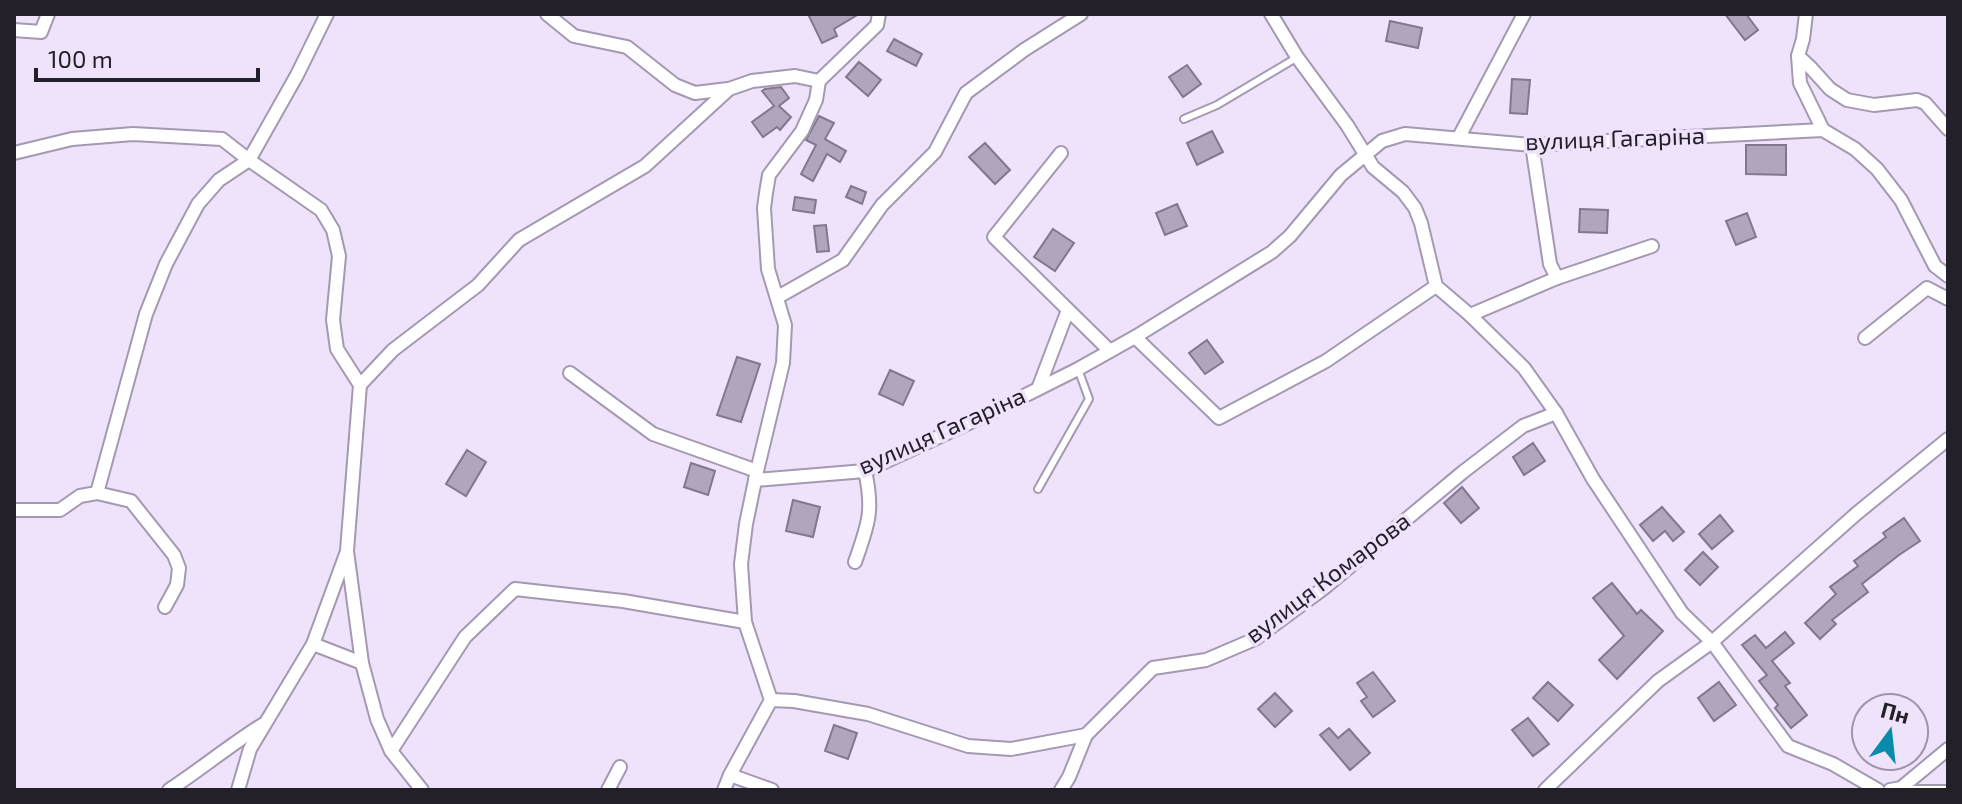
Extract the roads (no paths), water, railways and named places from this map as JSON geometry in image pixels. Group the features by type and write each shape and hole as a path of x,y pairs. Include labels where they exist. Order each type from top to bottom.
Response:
{"street":[{"path":"14,30 41,32 48,14"},
{"path":"97,493 146,314 166,264 198,204 219,180 249,160 327,14"},
{"path":"547,14 574,36 627,47 675,85 695,93 795,76 819,81"},
{"path":"724,790 771,700 745,622 741,564 756,476 783,363 785,325 768,269 764,208 769,175 802,131 816,100 819,81 877,25 879,14"},
{"path":"778,297 843,260 882,205 935,152 966,93 1024,50 1081,14"},
{"path":"1271,14 1373,167 1403,192 1415,208 1436,286 1524,368 1556,413 1593,479 1682,613 1712,642 1788,746 1833,764 1878,790"},
{"path":"1459,137 1524,14"},
{"path":"1806,14 1798,56 1800,83 1823,130 1855,149 1877,169 1901,200 1935,266 1947,275 1865,338"},
{"path":"1798,56 1830,89 1847,100 1874,105 1917,100 1925,103 1948,129"},
{"path":"360,385 393,350 478,285 519,240 645,166 729,89"},
{"name":"вулиця Гагаріна","path":"756,476 865,471 1078,369 1272,252 1290,236 1341,175 1382,141 1405,134 1532,145 1823,130"},
{"path":"14,153 72,139 133,134 222,139 321,210 333,230 339,256 333,320 337,349 360,385 347,551 362,663 377,719 391,751 422,790"},
{"path":"1532,145 1550,264 1557,278"},
{"path":"1061,153 994,237 1110,351"},
{"path":"1470,315 1557,278 1652,246"},
{"path":"1135,337 1219,418 1326,361 1436,286"},
{"path":"1927,288 1948,299"},
{"path":"1038,389 1068,310"},
{"path":"570,373 653,434 756,476"},
{"name":"вулиця Комарова","path":"1086,735 1153,668 1206,660 1255,639 1324,588 1523,426 1556,413"},
{"path":"1545,790 1658,681 1712,642 1856,514 1948,439"},
{"path":"855,562 870,513 865,471"},
{"path":"14,510 60,510 80,496 97,493 131,501 174,555 179,568 177,585 165,607"},
{"path":"238,790 250,749 313,644 347,551"},
{"path":"391,751 465,637 515,589 623,601 745,622"},
{"path":"313,644 362,663"},
{"path":"771,700 868,714 968,746 1011,749 1086,735"},
{"path":"169,790 265,723"},
{"path":"1061,790 1086,735"},
{"path":"1895,789 1948,749"},
{"path":"608,790 620,767"},
{"path":"730,775 772,790"}],"lane":[{"path":"1184,119 1217,105 1297,57"},
{"path":"1038,489 1089,399 1078,369"},
{"path":"1895,789 1948,789"}]}
